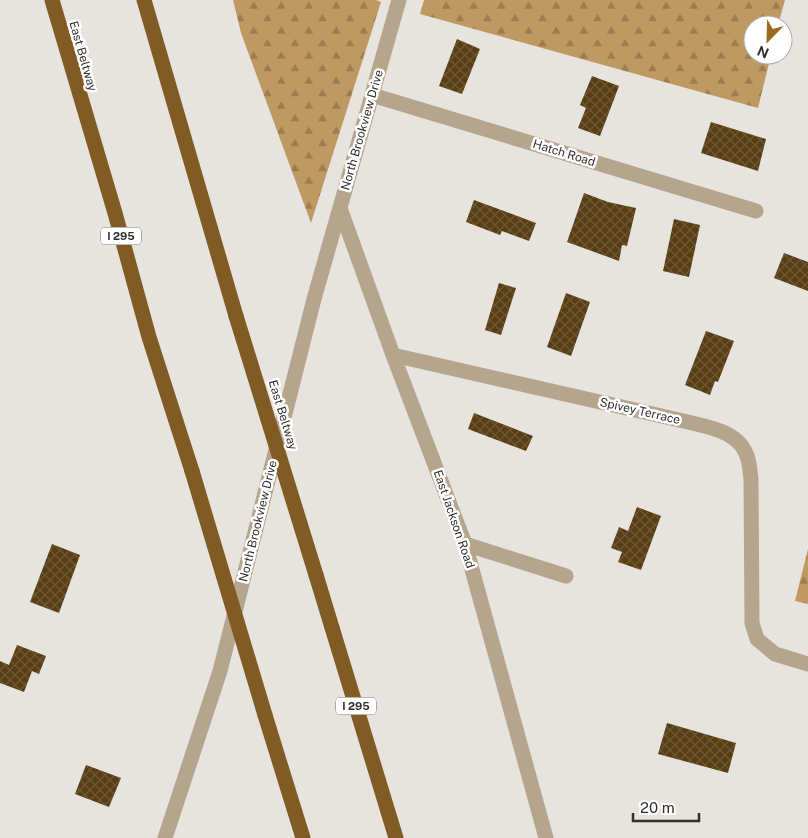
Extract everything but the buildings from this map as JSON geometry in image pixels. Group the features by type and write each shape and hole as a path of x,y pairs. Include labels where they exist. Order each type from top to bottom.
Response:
{"highway":[{"name":"East Beltway","path":"52,0 149,338 192,471 303,838"},
{"name":"East Beltway","path":"144,0 236,316 396,838"}],"street":[{"name":"North Brookview Drive","path":"165,838 220,671 314,299 399,0"},
{"name":"Hatch Road","path":"372,95 756,211"},
{"name":"East Jackson Road","path":"340,208 393,355 465,544 546,838"},
{"name":"Spivey Terrace","path":"393,355 723,431 741,443 748,459 751,479 752,623 757,639 775,654 808,664"},
{"path":"465,544 566,576"}],"green space":[{"path":"233,0 376,0 381,2 311,223 241,33"},
{"path":"424,0 785,0 781,15 743,15 743,65 769,65 758,108 420,14"},
{"path":"808,549 808,604 795,601"}]}
